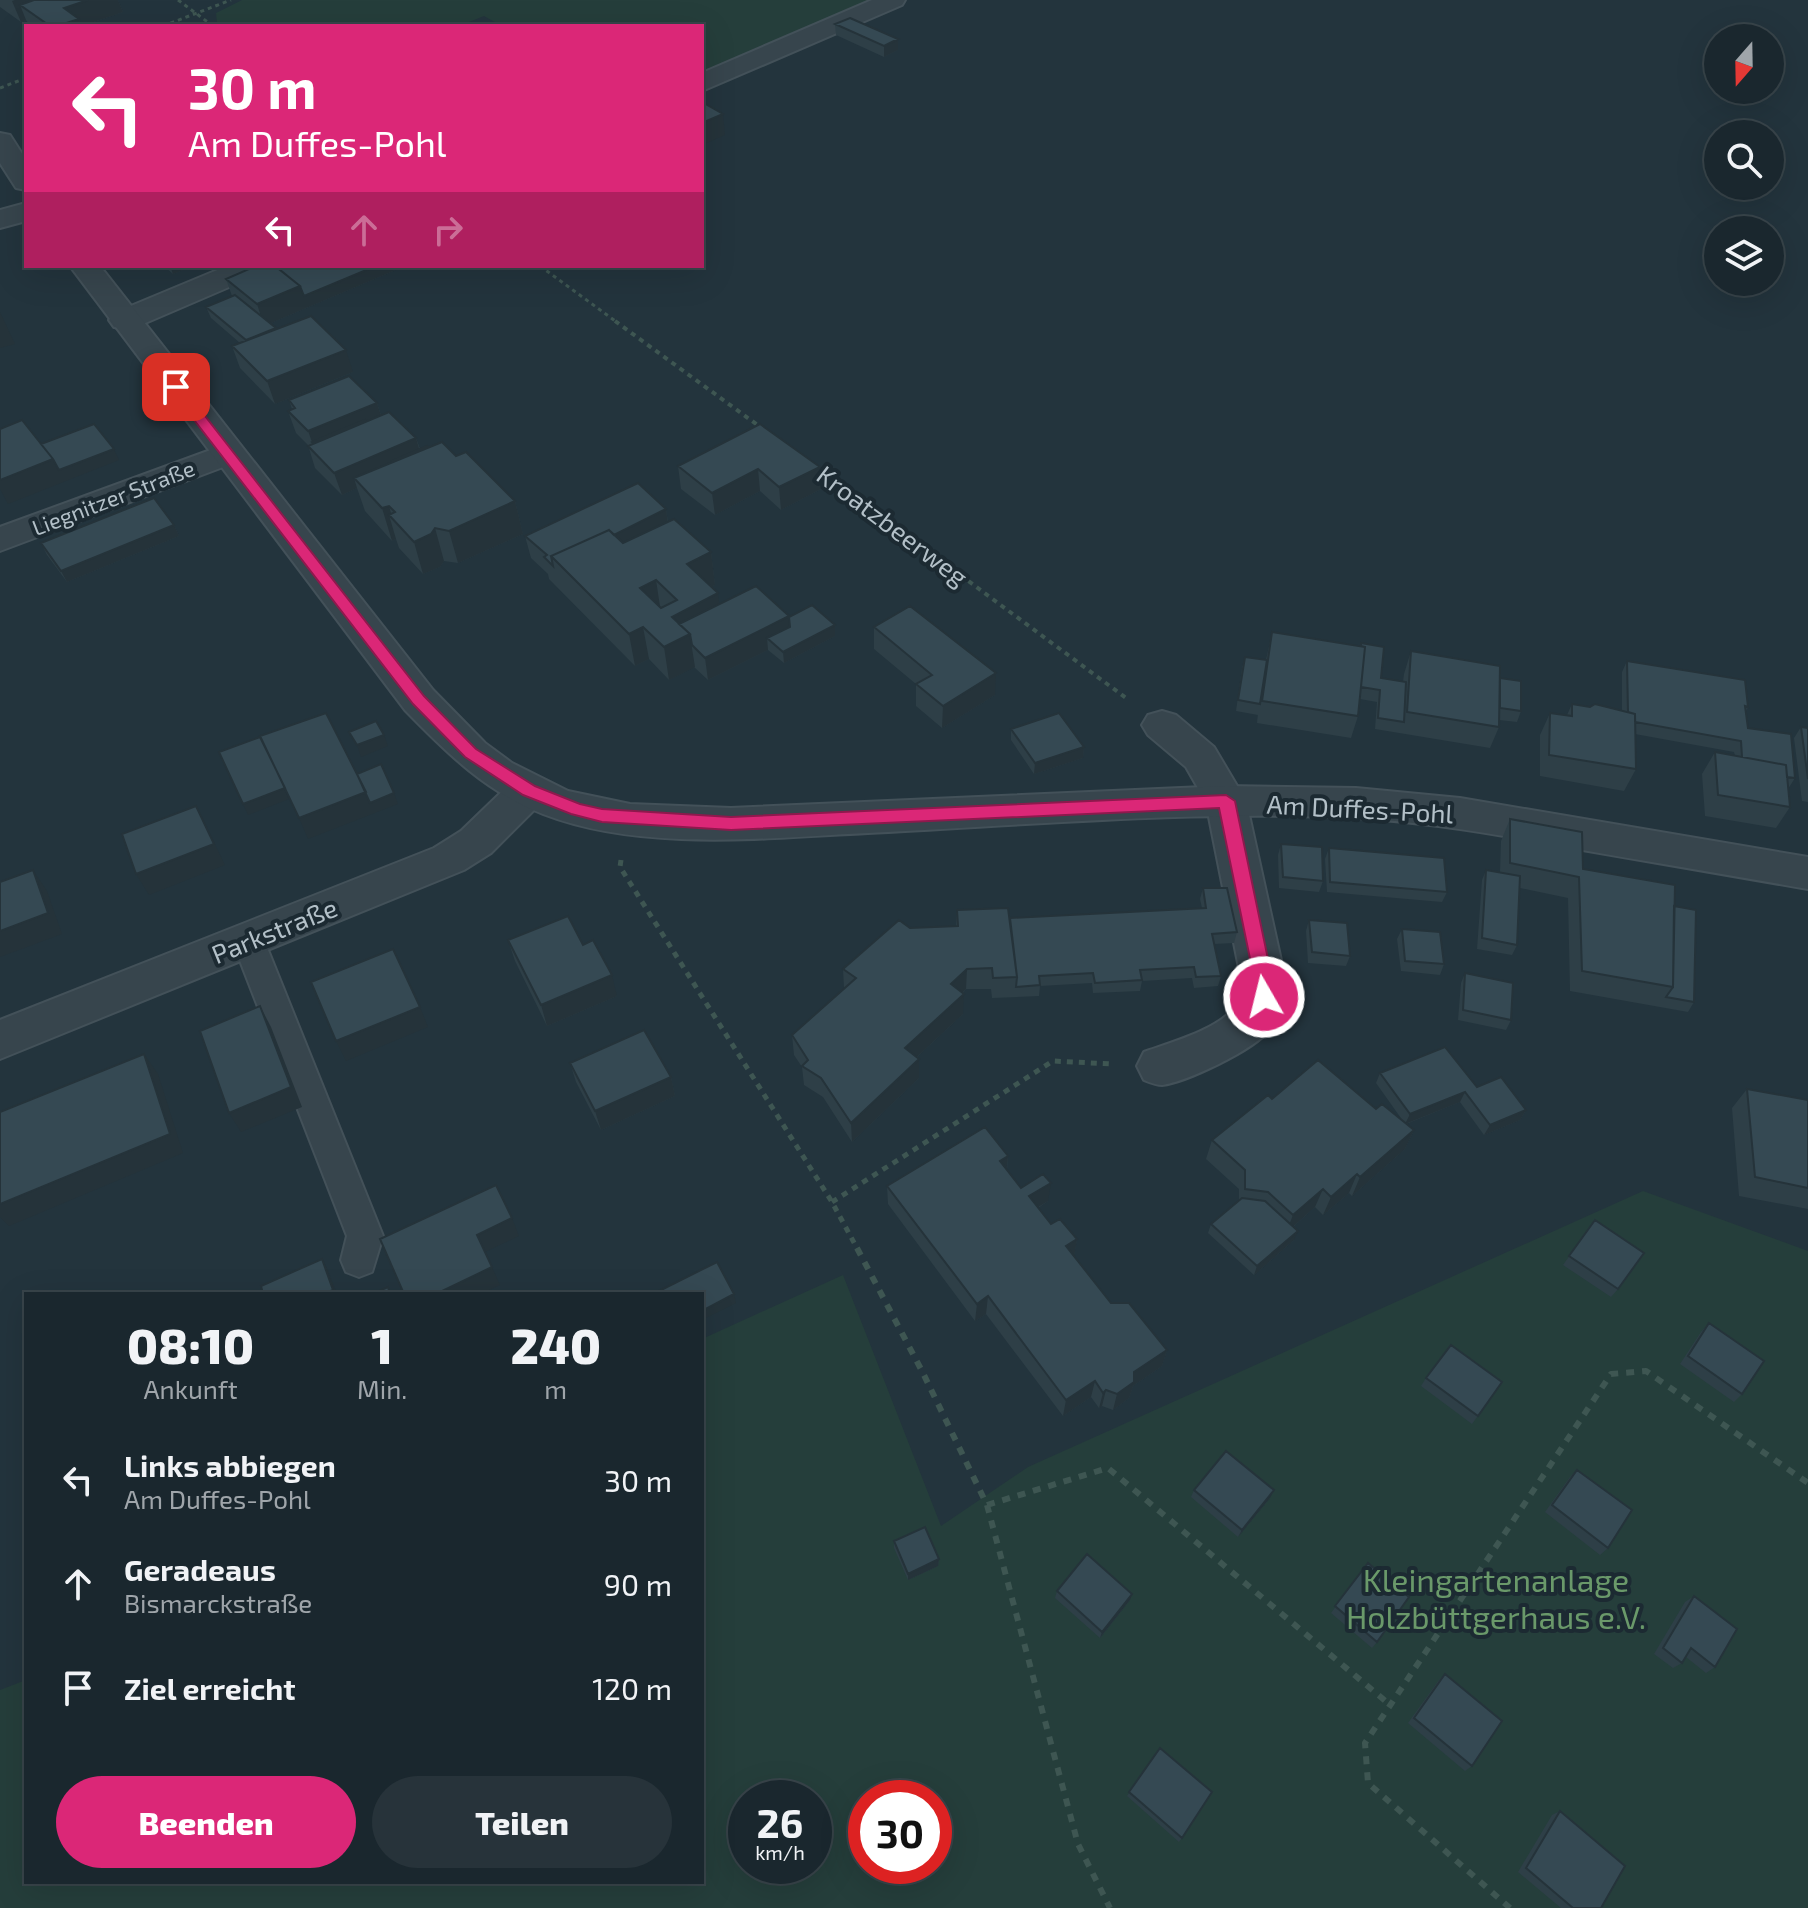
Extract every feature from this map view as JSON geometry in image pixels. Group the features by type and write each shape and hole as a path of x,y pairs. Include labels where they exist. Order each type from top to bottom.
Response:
{"street":[{"path":"704,82 893,0"},
{"path":"0,141 24,179"},
{"path":"0,219 24,213"},
{"name":"Am Duffes-Pohl","path":"86,268 227,454 442,727 471,753 529,790 577,810 630,819 755,823 1226,801 1356,803 1421,808 1808,873"},
{"path":"125,320 248,268"},
{"name":"Liegnitzer Straße","path":"0,540 227,454"},
{"path":"1160,1066 1240,1033 1258,1011 1264,997 1264,983 1226,801 1200,757 1162,725"},
{"name":"Parkstraße","path":"0,1040 449,859 476,842 529,790"}],"lane":[{"path":"248,940 365,1236 359,1260"}],"path":[{"path":"178,0 210,24"},
{"path":"168,24 231,0"},
{"path":"0,88 24,79"},
{"path":"543,268 775,437"},
{"name":"Kroatzbeerweg","path":"812,465 1162,725"},
{"path":"630,819 620,867 832,1202 923,1373 987,1505 1078,1844 1110,1908"},
{"path":"832,1202 1053,1061 1160,1066"},
{"path":"1510,1908 1368,1783 1365,1743 1611,1374 1646,1371 1808,1483"},
{"path":"987,1505 1108,1468 1389,1704"}],"green space":[{"path":"242,0 893,0 704,79 704,24 498,24 484,16 464,24 218,24 216,13"},
{"name":"Kleingartenanlage Holzbüttgerhaus e.V.","path":"1643,1191 1808,1251 1808,1908 0,1908 0,1690 24,1681 24,1884 704,1884 704,1338 843,1275 941,1526 1028,1467"}],"building":[{"path":"34,0 88,0 64,8 79,19 63,24 47,24 20,5"},
{"path":"850,18 898,39 884,46 835,24"},
{"path":"704,103 723,114 704,122"},
{"path":"251,268 278,268 300,286 257,304 226,279"},
{"path":"371,268 304,296 300,286 279,269"},
{"path":"235,295 276,328 246,340 206,307"},
{"path":"311,316 346,350 267,381 232,346"},
{"path":"349,376 377,403 308,431 288,411 295,408 289,400"},
{"path":"389,412 416,438 334,473 308,446"},
{"path":"22,420 53,459 0,480 0,429"},
{"path":"365,420 366,421 312,442"},
{"path":"94,424 114,449 59,470 41,444"},
{"path":"760,424 820,467 779,487 758,469 712,493 678,466"},
{"path":"442,442 456,456 466,452 515,501 449,531 435,528 431,534 414,542 389,515 395,512 389,506 382,508 354,478"},
{"path":"427,446 428,447 392,461"},
{"path":"638,483 666,509 614,535 609,530 551,556 553,566 544,557 547,555 525,536"},
{"path":"154,498 174,525 61,571 41,543"},
{"path":"674,519 711,552 687,564 718,593 672,617 690,634 664,647 643,627 629,634 551,556 609,530 623,543","holes":["656,580 677,600 661,608 640,588"]},
{"path":"756,586 789,616 705,658 692,645 690,634 679,624"},
{"path":"812,605 835,625 783,652 767,638 790,627 789,617"},
{"path":"910,606 996,673 943,706 916,684 932,675 874,627"},
{"path":"1272,632 1365,647 1358,716 1262,701"},
{"path":"1361,643 1384,647 1381,678 1406,682 1404,722 1378,718 1380,690 1361,687 1365,647"},
{"path":"1411,651 1500,666 1499,727 1407,712"},
{"path":"1245,657 1267,660 1260,704 1238,700"},
{"path":"1627,661 1745,680 1748,728 1791,734 1795,778 1787,777 1786,765 1742,757 1741,741 1635,722 1635,714 1628,712"},
{"path":"1500,678 1521,681 1521,711 1500,708"},
{"path":"1572,704 1590,707 1595,704 1635,714 1636,769 1549,755 1550,713 1572,716"},
{"path":"326,713 366,792 299,818 260,736"},
{"path":"1059,713 1084,747 1035,763 1011,729"},
{"path":"376,721 384,735 357,745 349,732"},
{"path":"1801,727 1808,728 1808,779"},
{"path":"260,737 285,788 243,804 219,752"},
{"path":"1715,752 1786,765 1790,807 1718,795"},
{"path":"381,764 394,793 370,803 357,774"},
{"path":"196,806 214,844 136,874 122,834"},
{"path":"1510,819 1582,832 1583,869 1675,885 1673,987 1582,971 1579,877 1510,863"},
{"path":"1281,844 1322,847 1323,881 1283,877"},
{"path":"1329,848 1444,858 1447,892 1330,882"},
{"path":"33,870 48,913 0,931 0,882"},
{"path":"1486,870 1520,876 1517,945 1482,938"},
{"path":"1203,888 1227,888 1237,932 1212,934 1221,976 1196,977 1194,967 1140,970 1142,980 1095,983 1093,973 1039,976 1040,985 1016,987 1010,918 1206,908"},
{"path":"1674,906 1696,910 1694,1002 1666,997 1673,987"},
{"path":"1008,908 1017,977 993,978 992,968 967,969 951,984 964,994 905,1048 919,1059 851,1123 821,1078 802,1066 808,1060 792,1035 856,978 843,969 899,920 910,928 958,926 957,910"},
{"path":"568,916 583,945 593,940 612,975 541,1005 508,940"},
{"path":"1309,920 1347,923 1350,956 1312,952"},
{"path":"1402,929 1440,932 1444,964 1405,961"},
{"path":"393,949 420,1007 336,1041 311,982"},
{"path":"1465,973 1513,983 1511,1020 1463,1010"},
{"path":"260,1006 291,1087 229,1113 200,1031"},
{"path":"644,1030 671,1077 595,1111 570,1063"},
{"path":"1445,1047 1477,1087 1501,1077 1526,1110 1490,1125 1465,1092 1410,1114 1380,1073"},
{"path":"144,1054 170,1134 0,1204 0,1112"},
{"path":"1318,1060 1376,1109 1382,1104 1414,1130 1360,1177 1357,1174 1331,1197 1323,1189 1293,1215 1268,1192 1245,1189 1245,1170 1212,1140 1268,1095 1272,1099"},
{"path":"1747,1089 1808,1100 1808,1188 1755,1177"},
{"path":"985,1127 1008,1156 1000,1161 1021,1188 1043,1174 1051,1183 1029,1196 1051,1224 1060,1219 1077,1239 1066,1246 1111,1303 1129,1303 1167,1350 1134,1372 1134,1382 1117,1394 1106,1390 1103,1393 1095,1381 1066,1400 988,1296 977,1304 887,1186"},
{"path":"496,1185 512,1218 477,1235 492,1267 440,1292 403,1292 380,1239"},
{"path":"1242,1198 1265,1201 1298,1231 1257,1266 1211,1224"},
{"path":"1595,1220 1644,1253 1618,1289 1569,1256"},
{"path":"322,1259 333,1290 262,1292 261,1286"},
{"path":"717,1262 734,1294 704,1310 704,1292 657,1292"},
{"path":"1709,1323 1764,1361 1742,1394 1688,1356"},
{"path":"1451,1345 1502,1382 1478,1416 1426,1378"},
{"path":"1226,1451 1274,1490 1242,1530 1194,1490"},
{"path":"1577,1470 1632,1510 1608,1548 1552,1505"},
{"path":"925,1527 939,1559 908,1574 894,1541"},
{"path":"1087,1554 1132,1594 1102,1632 1057,1591"},
{"path":"1368,1563 1409,1597 1377,1642 1335,1606"},
{"path":"1694,1596 1737,1629 1715,1667 1691,1648 1682,1663 1663,1648"},
{"path":"1445,1674 1502,1721 1472,1766 1414,1718"},
{"path":"1160,1748 1212,1792 1182,1838 1129,1792"},
{"path":"1560,1811 1625,1866 1601,1908 1573,1908 1526,1868"}],"route":[{"path":"176,387 419,700 442,727 498,773 554,802 577,810 630,819 691,823 767,823 1226,801 1264,983 1264,997"}]}
